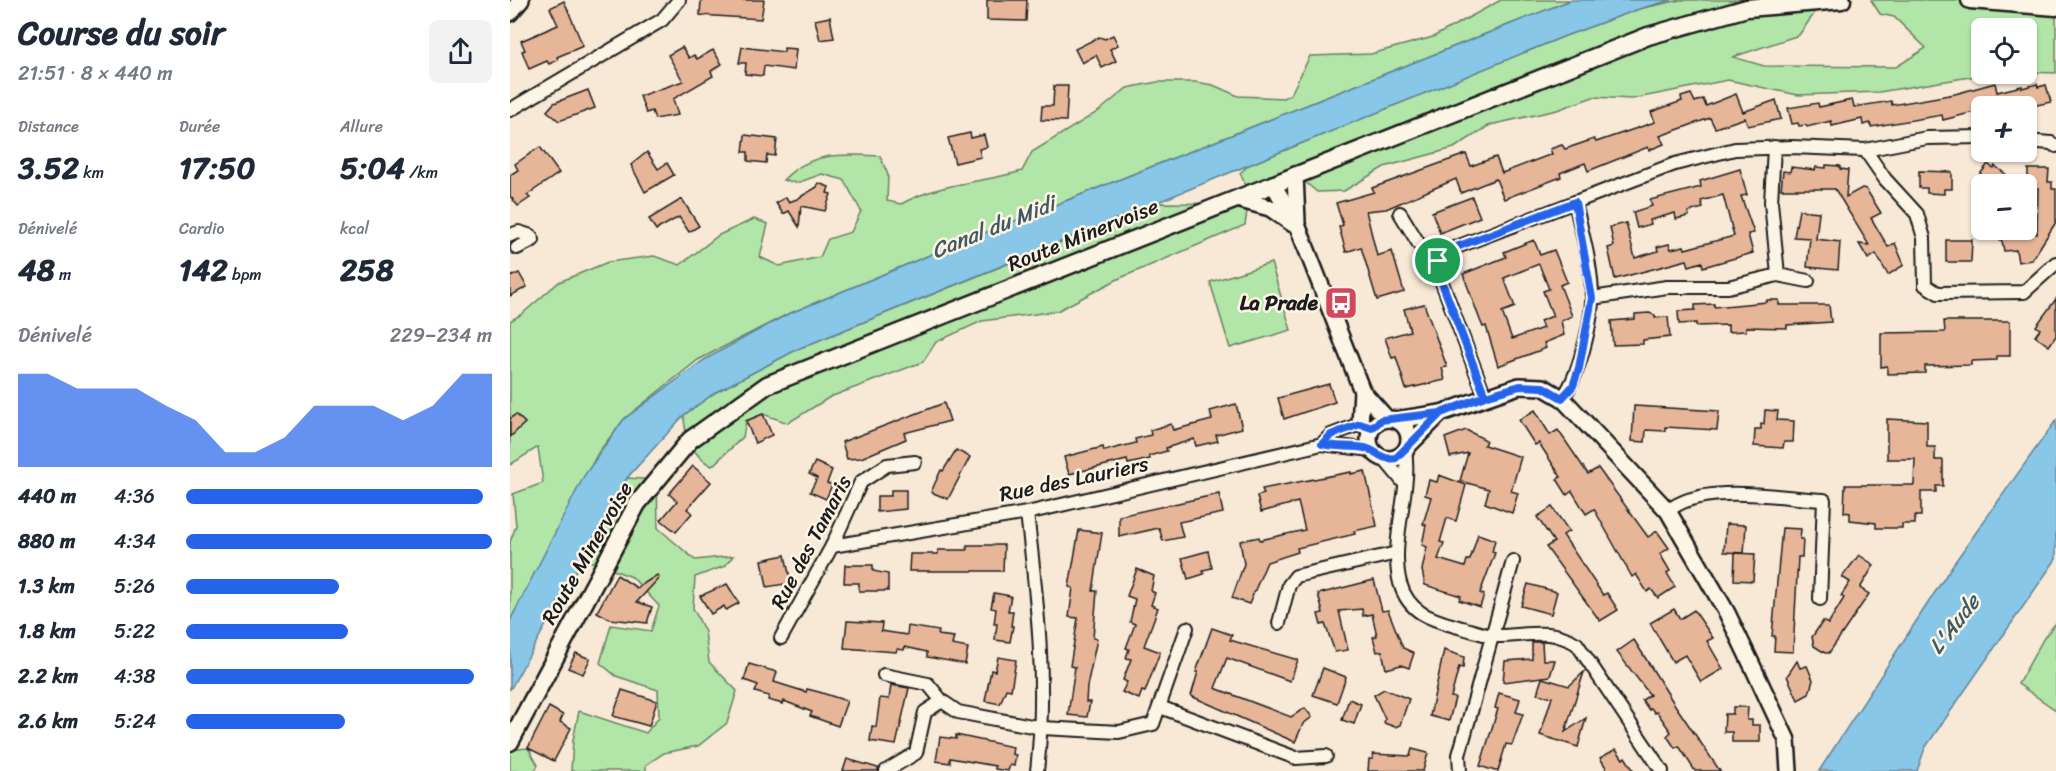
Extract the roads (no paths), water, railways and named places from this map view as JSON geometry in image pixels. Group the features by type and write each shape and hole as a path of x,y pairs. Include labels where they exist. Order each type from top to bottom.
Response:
{"main road":[{"name":"Route Minervoise","path":"510,742 637,504 690,440 767,386 1648,36 1747,8 1842,0"},
{"path":"1970,0 2056,6"}],"street":[{"path":"510,13 521,0"},
{"path":"510,110 662,20 679,0"},
{"path":"1485,396 1438,272 1438,261 1446,251 1675,164 1735,149 1774,147 1865,150 1927,138 1971,137"},
{"path":"2037,142 2051,143 2056,146"},
{"path":"1774,147 1771,202 1778,275"},
{"path":"1865,150 1885,179 1917,214 1924,238 1925,285 1938,293 2024,292 2056,263"},
{"path":"1295,175 1298,227"},
{"path":"1273,184 1298,227 1362,391 1369,439 1378,454 1404,483"},
{"path":"1237,199 1270,208 1298,227"},
{"path":"1562,398 1573,386 1579,368 1592,298 1575,202"},
{"path":"1401,213 1422,249 1438,261"},
{"path":"510,235 519,232 531,236 532,240 517,248"},
{"path":"1592,298 1667,287 1728,287 1778,275 1808,281"},
{"path":"1366,426 1441,413 1485,396 1520,386 1543,387 1562,398 1668,511 1727,613 1750,661 1787,741 1789,770"},
{"path":"1362,391 1392,420 1406,428 1408,466 1404,483 1397,553 1400,582 1408,603 1424,617 1491,636 1562,635 1577,644 1662,771"},
{"path":"1378,454 1396,458 1441,413"},
{"name":"Rue des Lauriers","path":"1322,444 1331,435 1366,426"},
{"name":"Rue des Lauriers","path":"832,546 1027,513 1322,444 1378,454"},
{"name":"Rue des Tamaris","path":"780,638 832,546 861,482 887,465 915,462"},
{"path":"1668,511 1679,502 1707,493 1824,500 1820,598"},
{"path":"1027,513 1041,629 1042,728 1037,771"},
{"path":"1279,623 1289,585 1296,576 1397,553"},
{"path":"1460,771 1459,755 1513,561"},
{"path":"884,675 928,684 942,701 958,712 1042,728 1119,732 1153,724 1187,627"},
{"path":"886,770 916,753 925,712 942,701"},
{"path":"1160,707 1296,758 1326,756"}],"water":[{"path":"1571,0 1672,0 1639,9 1565,36 800,348 716,392 684,415 627,478 510,690 510,621 584,476 624,419 704,360 786,315 932,254"},
{"name":"L'Aude","path":"2056,420 2056,559 1925,748 1917,771 1819,771 1952,566"}],"place":[{"name":"La Prade","path":"1341,303"}],"water label":[{"name":"Canal du Midi","path":"993,227"}]}
